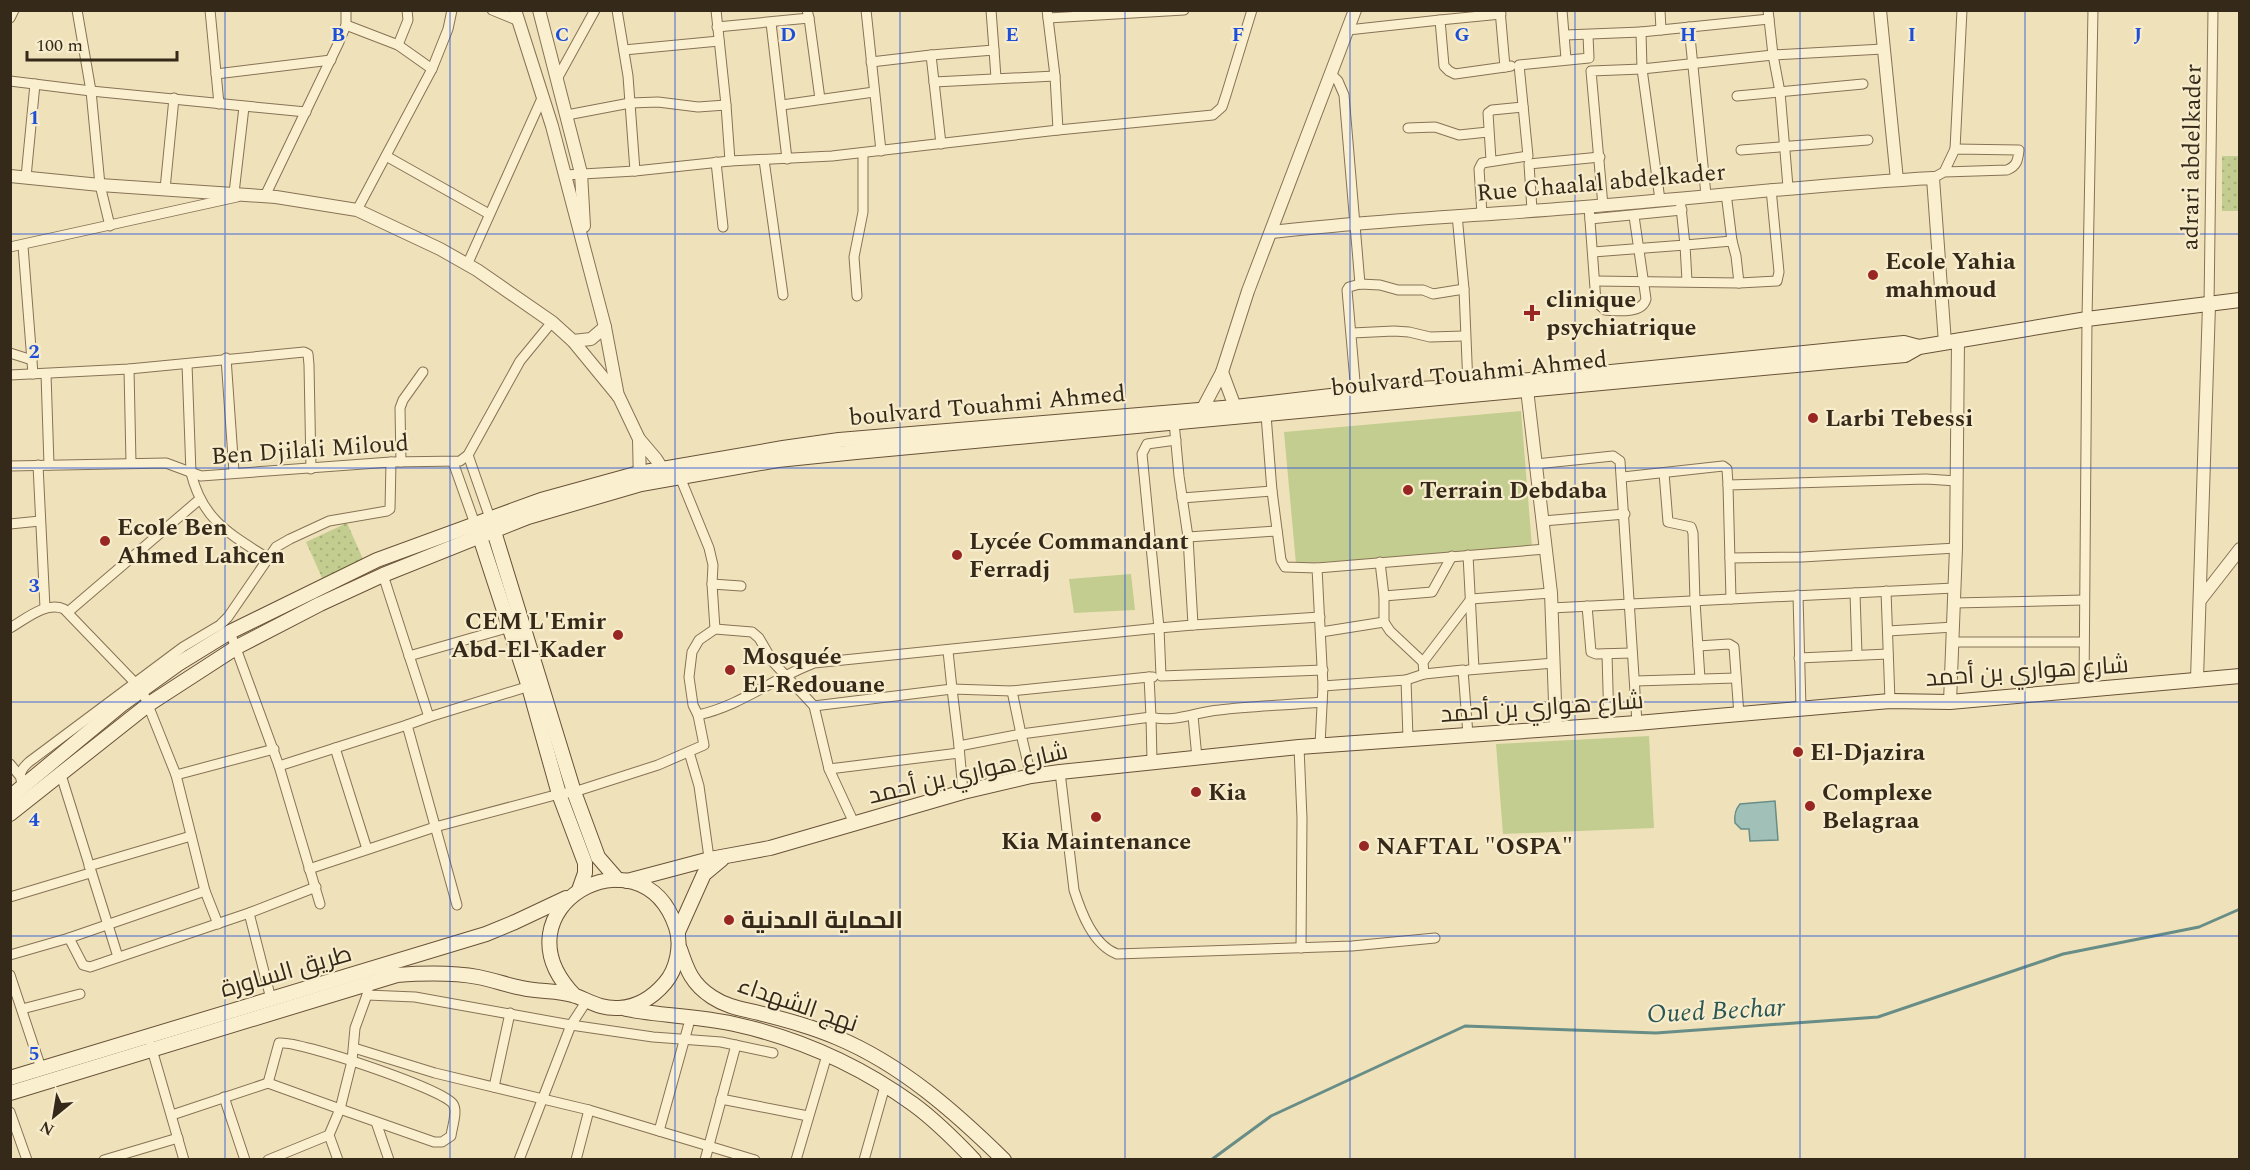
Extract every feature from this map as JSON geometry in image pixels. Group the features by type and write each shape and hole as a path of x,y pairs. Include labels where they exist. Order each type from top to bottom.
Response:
{"main road":[{"name":"boulvard Touahmi Ahmed","path":"1235,412 1266,415 1527,385 1905,355 1919,347 2087,319 2240,300"},
{"name":"boulvard Touahmi Ahmed","path":"670,474 783,448 856,445 1235,412 1356,393 1527,385"},
{"name":"boulvard Touahmi Ahmed","path":"922,439 1174,422 1203,413"},
{"name":"boulvard Touahmi Ahmed","path":"10,796 21,781 138,686 230,632 377,560 475,524 492,524 528,517 640,479 778,460 856,445"},
{"path":"475,524 510,627 535,684 598,857 622,880 645,887 660,899 671,914 678,939"},
{"name":"boulvard Touahmi Ahmed","path":"10,814 149,704 237,647 383,575 480,538 492,524"},
{"path":"492,524 535,684 559,794 585,863 585,873 575,893"},
{"name":"شارع هواري بن أحمد","path":"710,864 726,856 770,848 963,792 1031,776 1060,772 1320,745 1637,723 1890,702 1950,702 2240,676"},
{"path":"710,864 699,884 678,939 675,964 667,981 654,994 639,1004 621,1008 597,1006 580,999 562,982 553,965 549,947 551,928 558,911 575,893 591,883 622,880 710,864"},
{"name":"طريق الساورة","path":"10,1093 271,999 486,934 575,893"},
{"name":"نهج الشهداء","path":"678,939 688,975 712,997 736,1008 757,1012 831,1035 871,1055 923,1088 971,1128 1004,1160"},
{"name":"طريق الساورة","path":"10,1078 41,1068 368,989 397,975 440,972 478,977 580,999"},
{"name":"نهج الشهداء","path":"621,1008 655,1015 691,1016 779,1035 827,1055 914,1104 951,1136 974,1160"}],"street":[{"path":"10,18 14,10"},
{"path":"77,10 91,92 100,185 110,226"},
{"path":"210,10 219,104"},
{"path":"265,196 331,60 346,25 346,10"},
{"path":"398,45 408,20 407,10"},
{"path":"357,210 432,69 448,29 452,10"},
{"path":"492,10 517,16 565,175 605,327 619,397 639,439 670,474 709,548 713,566 715,629"},
{"path":"539,10 580,173 586,254"},
{"path":"557,79 595,10"},
{"path":"617,10 630,103 635,171"},
{"path":"716,10 730,160"},
{"path":"866,10 881,151"},
{"path":"991,10 996,78"},
{"path":"1058,130 1047,14 1184,10"},
{"path":"565,175 635,171 730,160 788,159 863,153 1058,130 1213,115 1221,107 1226,95 1252,10"},
{"path":"1203,413 1222,372 1248,291 1355,10"},
{"path":"1562,10 1566,59"},
{"path":"1660,10 1660,30"},
{"path":"1880,10 1897,180"},
{"path":"1950,702 1957,481 1951,342 1938,175 1955,149 1962,10"},
{"path":"2084,691 2087,319 2093,10"},
{"name":"adrari abdelkader","path":"2209,305 2213,10"},
{"path":"1348,30 1501,12 1505,68"},
{"path":"717,27 771,23 808,14 820,99"},
{"path":"1564,35 1641,32 1769,15 1780,92 1788,187"},
{"path":"1440,20 1444,66 1455,74 1589,58"},
{"path":"771,23 788,159"},
{"path":"346,25 398,45 432,69"},
{"path":"1689,27 1706,195"},
{"path":"1641,32 1642,69 1660,200"},
{"path":"1588,35 1603,206"},
{"path":"624,50 719,41"},
{"path":"1591,71 1642,69 1773,55 1883,49"},
{"path":"871,62 994,50"},
{"path":"931,55 941,144"},
{"path":"216,74 331,60"},
{"path":"535,72 552,65"},
{"path":"1519,65 1532,210"},
{"path":"1331,74 1338,81 1344,95 1360,284"},
{"path":"934,82 1054,76"},
{"path":"10,81 91,92 306,112"},
{"path":"26,177 35,84"},
{"path":"1737,96 1863,84"},
{"path":"782,105 874,92"},
{"path":"467,265 543,96"},
{"path":"165,189 174,98"},
{"path":"567,115 630,103 658,102 698,107 726,105"},
{"path":"1491,160 1487,117 1492,110 1522,106"},
{"path":"234,193 244,108"},
{"path":"1408,128 1435,127 1459,135 1488,132"},
{"path":"1741,150 1868,140"},
{"path":"1938,175 2007,170 2014,166 2019,150 1955,149"},
{"path":"857,296 854,257 863,212 863,153"},
{"path":"386,156 489,214"},
{"path":"1482,214 1479,169 1482,163 1491,160 1600,157"},
{"path":"764,160 783,296"},
{"path":"716,162 723,227"},
{"name":"Rue Chaalal abdelkader","path":"1272,232 1355,222 1532,210 1589,213 1603,206 1660,200 1681,204 1706,195 1938,175"},
{"path":"10,176 100,185 249,194 357,210 440,249 506,289 552,322 573,342 619,397"},
{"path":"1595,281 1775,282 1778,279 1772,226 1771,189"},
{"path":"1726,193 1739,283"},
{"path":"10,247 23,246 249,194"},
{"path":"1634,216 1646,299 1642,307 1611,310 1598,306 1589,213 1634,216 1681,204 1687,281"},
{"path":"1457,215 1464,289 1464,336 1468,386"},
{"path":"1593,252 1732,241"},
{"path":"23,246 33,374"},
{"path":"1356,393 1347,290 1350,286 1360,284 1387,286 1398,290 1423,290 1433,294 1464,289"},
{"path":"2197,679 2209,305"},
{"path":"492,524 468,455 520,361 552,322"},
{"path":"573,342 591,339 605,327"},
{"path":"1352,333 1409,332 1430,337 1464,336"},
{"path":"10,375 129,369 294,352 308,354 311,469"},
{"path":"10,353 32,360"},
{"path":"225,358 234,472"},
{"path":"187,364 191,473 200,499 223,530 269,560"},
{"path":"129,369 131,463"},
{"path":"138,686 183,647 224,621 276,547 315,526 330,521 387,511 391,503 400,408 423,372"},
{"path":"1222,372 1235,412"},
{"path":"45,374 49,465"},
{"path":"1527,385 1551,593 1556,729"},
{"path":"1266,415 1272,491 1281,560 1285,567 1317,568 1546,549"},
{"path":"1174,422 1188,537 1193,625"},
{"path":"639,439 640,479"},
{"path":"1161,676 1159,628 1142,454 1147,444 1176,440"},
{"name":"Ben Djilali Miloud","path":"10,466 166,463 201,476 396,462 453,462 460,461 468,455"},
{"path":"1536,464 1613,456 1620,461 1623,477 1637,723"},
{"path":"453,462 475,524"},
{"path":"38,465 45,608"},
{"path":"1623,477 1723,466 1727,469 1731,599"},
{"path":"1664,473 1668,522 1688,525 1693,529 1700,679"},
{"path":"1728,485 1926,479 1957,481"},
{"path":"1182,498 1272,491"},
{"path":"68,612 200,499"},
{"path":"1543,521 1625,514"},
{"path":"10,524 40,521"},
{"path":"1188,537 1277,531"},
{"path":"1730,558 1802,557 1956,548"},
{"path":"2201,599 2240,549"},
{"path":"1468,555 1474,669"},
{"path":"1384,596 1432,592 1452,556"},
{"path":"1380,562 1384,622 1390,631 1423,662 1424,674"},
{"path":"1317,568 1323,670 1320,745"},
{"path":"383,575 429,717"},
{"path":"712,584 741,586"},
{"path":"1551,608 1954,588"},
{"path":"1886,591 1890,702"},
{"path":"1423,662 1471,599 1551,593"},
{"path":"1855,593 1857,655"},
{"path":"1798,595 1801,709"},
{"path":"1954,603 2084,600"},
{"path":"1587,606 1591,652 1596,654 1632,653"},
{"path":"10,628 45,608 59,607 68,612 138,686 149,704 176,775 206,891 218,924"},
{"path":"698,716 730,705 785,675 823,661 948,651 1159,628 1320,616"},
{"path":"1320,632 1384,622"},
{"path":"410,656 510,627"},
{"path":"1888,631 1954,627"},
{"path":"309,869 435,827 574,792 658,765 702,747 705,744 690,688 690,661 699,640 715,629 752,632 759,638 773,662 814,706 829,769 854,823"},
{"path":"230,632 274,749 320,904"},
{"path":"1953,642 2084,642"},
{"path":"1698,645 1729,644 1733,646 1739,715"},
{"path":"948,651 963,792"},
{"path":"1607,654 1609,725"},
{"path":"1799,658 1888,654"},
{"path":"1323,686 1406,680 1424,674 1554,663"},
{"path":"814,706 952,689 1012,691 1161,676 1323,670"},
{"path":"1463,670 1468,735"},
{"path":"1149,677 1152,761"},
{"path":"1635,681 1736,678"},
{"path":"1406,680 1408,738"},
{"path":"279,766 535,684"},
{"path":"1012,691 1031,776"},
{"path":"829,769 959,749 1021,734 1151,717 1161,719 1193,716 1218,710 1322,702"},
{"path":"1193,716 1197,758"},
{"path":"407,725 457,905"},
{"path":"1299,747 1302,818 1301,948"},
{"path":"335,748 367,849"},
{"path":"176,775 274,749"},
{"path":"689,752 699,786 710,864"},
{"path":"10,764 21,781"},
{"path":"1060,772 1074,890 1097,940 1108,951 1116,954 1352,946 1435,938"},
{"path":"61,775 118,957"},
{"path":"10,897 191,836"},
{"path":"69,938 82,962 90,967 218,924 316,887"},
{"path":"10,955 108,926 206,891"},
{"path":"249,913 271,999"},
{"path":"10,975 41,1068"},
{"path":"338,1160 329,1135 340,1109 352,1061 355,1028 368,989 571,1025 653,1037 685,1038 736,1045 773,1053"},
{"path":"22,1009 80,994"},
{"path":"519,1160 580,999"},
{"path":"494,1087 510,1013"},
{"path":"659,1131 691,1016"},
{"path":"151,1041 184,1160"},
{"path":"172,1115 267,1083 434,1142 442,1142 451,1136 455,1109 446,1098 352,1061 309,1047 281,1042 276,1048 267,1083"},
{"path":"705,1160 736,1045"},
{"path":"354,1048 435,1073 589,1110 755,1160"},
{"path":"796,1160 827,1055"},
{"path":"864,1160 885,1086"},
{"path":"224,1097 245,1160"},
{"path":"721,1099 808,1116"},
{"path":"576,1160 589,1110"},
{"path":"10,1112 27,1160"},
{"path":"376,1122 389,1160"},
{"path":"268,1160 329,1135"},
{"path":"104,1160 178,1138"}],"green space":[{"path":"2222,156 2239,156 2239,211 2222,211"},
{"name":"Terrain Debdaba","path":"1521,411 1532,547 1296,564 1284,432"},
{"path":"347,523 363,559 323,580 306,542"},
{"path":"1131,574 1135,610 1074,613 1069,579"},
{"path":"1649,736 1654,828 1503,834 1496,744"}],"water":[{"path":"1775,801 1778,840 1750,841 1749,829 1741,829 1735,823 1738,806"}],"waterway":[{"name":"Oued Bechar","path":"1211,1160 1271,1116 1465,1026 1656,1033 1878,1017 2063,954 2199,927 2240,909"}],"place":[{"name":"Ecole Yahia mahmoud","path":"1873,275"},
{"name":"clinique psychiatrique","path":"1532,313"},
{"name":"Larbi Tebessi","path":"1813,418"},
{"name":"Terrain Debdaba","path":"1408,490"},
{"name":"Ecole Ben Ahmed Lahcen","path":"105,541"},
{"name":"Lycée Commandant Ferradj","path":"957,555"},
{"name":"CEM L'Emir Abd-El-Kader","path":"618,635"},
{"name":"Mosquée El-Redouane","path":"730,670"},
{"name":"El-Djazira","path":"1798,752"},
{"name":"Kia","path":"1196,792"},
{"name":"Complexe Belagraa","path":"1810,806"},
{"name":"Kia Maintenance","path":"1096,817"},
{"name":"NAFTAL \"OSPA\"","path":"1364,846"},
{"name":"الحماية المدنية","path":"729,920"}]}
